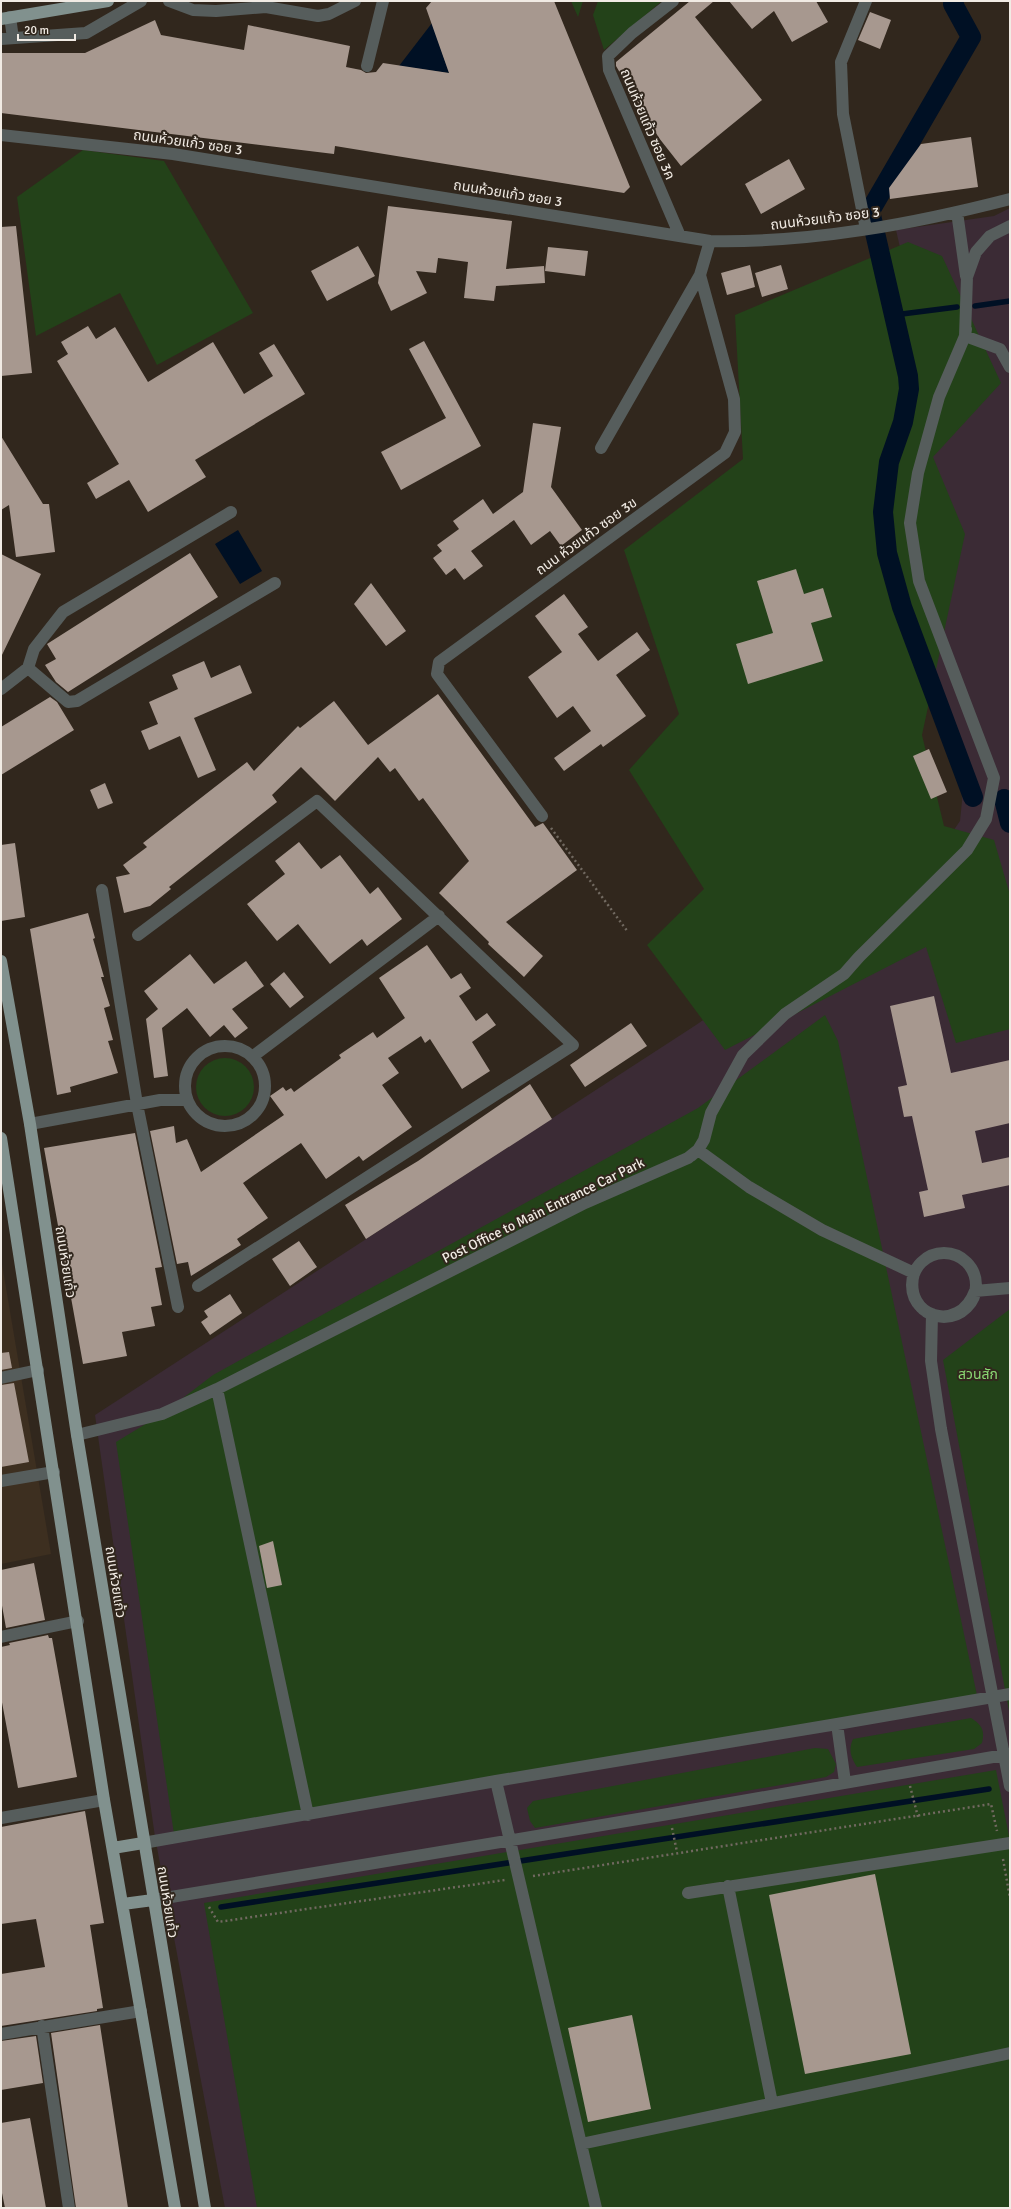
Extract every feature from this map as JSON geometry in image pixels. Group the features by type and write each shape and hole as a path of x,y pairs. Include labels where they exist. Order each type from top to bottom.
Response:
{"main road":[{"path":"6,18 108,1"},
{"name":"ถนนห้วยแก้ว","path":"1,961 4,999 30,1124 77,1435 143,1843 205,2208"},
{"path":"1,1138 6,1194 38,1370 78,1621 104,1800 176,2208"},
{"path":"113,1848 143,1843"},
{"path":"123,1904 153,1900"}],"street":[{"path":"6,18 7,38 86,33 141,1"},
{"path":"169,1 192,10 216,11 266,7 318,16 329,14 355,1"},
{"path":"367,66 383,1"},
{"name":"ถนนห้วยแก้ว ซอย 3ค","path":"674,1 632,33 608,56 609,70 680,236"},
{"path":"866,1 841,62 843,114 866,229"},
{"name":"ถนนห้วยแก้ว ซอย 3","path":"1,135 173,154 710,240 754,242 866,229 958,212 1010,199"},
{"path":"77,1435 162,1414 217,1390 586,1203 688,1158 698,1150 704,1140 711,1113 743,1055 785,1014 844,974 859,957 967,850 986,819 994,778 918,581 910,524 918,473 937,404 965,336 966,277 958,212"},
{"path":"966,277 976,252 990,236 1010,226"},
{"path":"601,448 700,275 710,240"},
{"name":"ถนน ห้วยแก้ว ซอย 3ข","path":"542,816 437,674 439,662 726,453 735,432 734,399 700,275"},
{"path":"965,336 1000,349 1010,367"},
{"path":"1,689 28,668 34,649 63,612 231,512"},
{"path":"28,668 68,702 77,701 275,583"},
{"path":"138,936 317,801 573,1045 198,1286"},
{"path":"102,890 137,1104 178,1307"},
{"path":"252,1057 439,916"},
{"path":"232,1046 252,1057 260,1067 265,1080 262,1099 252,1116 235,1125 215,1125 203,1120 193,1111 187,1100 184,1086 186,1075 191,1064 199,1055 214,1048 232,1046"},
{"path":"30,1124 160,1100 187,1100"},
{"path":"698,1150 749,1187 822,1230 916,1269 912,1281 912,1291 916,1301 922,1308 932,1314 943,1317 954,1316 968,1306 976,1287 1010,1288"},
{"path":"932,1314 931,1361 940,1429 993,1698 1007,1755 1010,1786"},
{"path":"1,1378 38,1370"},
{"path":"217,1390 263,1569"},
{"path":"217,1390 308,1815"},
{"path":"1,1482 54,1472"},
{"path":"1,1637 78,1621"},
{"path":"143,1843 308,1815 496,1780 838,1724 1010,1694"},
{"path":"838,1724 845,1782"},
{"path":"153,1900 199,1891 676,1813 845,1782 1007,1755"},
{"path":"496,1780 508,1840 596,2208"},
{"path":"1,1818 104,1800"},
{"path":"688,1892 1005,1844"},
{"path":"728,1886 772,2103"},
{"path":"1,2034 42,2026 141,2011"},
{"path":"42,2026 69,2208"},
{"path":"581,2144 1010,2052"}],"path":[{"path":"542,816 628,932"},
{"path":"916,1269 929,1257 940,1253 952,1254 963,1260 971,1268 976,1287"},
{"path":"912,1791 918,1817"},
{"path":"199,1891 218,1922 516,1874 918,1817 991,1804 1005,1844 1010,1898"},
{"path":"672,1830 678,1852"}],"shaded area":[{"path":"1010,208 1010,2208 225,2208 155,1837 95,1415 696,1025 932,862 960,821 965,771 915,658 932,387 896,230 994,216"},
{"path":"1,1258 51,1554 1,1564"}],"green space":[{"path":"571,1 583,1 578,17"},
{"path":"598,1 662,1 604,50 593,15"},
{"path":"83,150 164,161 253,313 157,365 120,293 36,336 17,197"},
{"path":"908,242 942,256 1001,383 933,457 965,534 922,735 944,826 994,840 1010,895 1010,1029 956,1043 926,947 725,1050 647,945 704,889 629,770 679,714 624,550 743,459 735,315"},
{"path":"825,1015 838,1041 978,1700 174,1834 116,1442 162,1414 213,1375 698,1108"},
{"path":"219,1058 231,1058 246,1066 254,1081 254,1093 246,1108 231,1116 219,1116 204,1108 196,1093 196,1081 204,1066"},
{"name":"สวนสัก","path":"1010,1309 1010,1716 943,1360"},
{"path":"971,1718 978,1723 983,1731 982,1743 974,1749 857,1767 852,1757 850,1750 853,1739"},
{"path":"815,1748 828,1749 836,1764 834,1772 826,1777 535,1828 530,1821 527,1808 533,1801"},
{"path":"996,1770 1010,1841 1010,2208 257,2208 204,1903"}],"water":[{"path":"432,23 449,73 399,66"},
{"path":"238,530 262,571 240,584 215,544"}],"building":[{"path":"432,1 554,1 630,187 624,193 335,146 334,154 1,113 1,53 85,53 155,20 161,35 244,50 248,25 350,46 346,67 361,70 366,73 376,72 383,63 449,73 426,8"},
{"path":"690,1 714,1 695,17 762,100 681,166 659,138 616,66 616,62"},
{"path":"729,1 816,1 828,22 792,42 774,11 752,29"},
{"path":"870,12 891,20 880,49 858,40"},
{"path":"971,137 978,187 890,199 889,188 921,144"},
{"path":"789,159 805,189 761,214 745,184"},
{"path":"388,206 512,221 506,269 544,266 545,283 496,286 494,301 464,298 468,262 438,258 436,273 416,271 427,293 391,311 378,283"},
{"path":"16,226 32,373 1,376 1,227"},
{"path":"358,246 375,276 327,301 311,271"},
{"path":"548,247 588,251 585,276 545,271"},
{"path":"750,265 755,287 727,295 721,273"},
{"path":"781,265 788,289 762,297 755,273"},
{"path":"88,326 96,339 115,327 148,382 213,342 244,394 273,376 259,353 274,344 305,394 195,460 206,477 148,512 129,480 96,499 87,483 119,464 57,361 68,354 61,342"},
{"path":"424,341 481,446 401,490 381,452 446,418 409,349"},
{"path":"533,423 561,427 551,487 582,530 561,546 550,531 531,545 514,520 471,551 483,566 464,580 455,568 446,575 433,558 442,551 437,545 459,529 453,521 483,499 493,514 523,492"},
{"path":"1,436 43,504 49,504 55,552 16,557 9,505 1,510"},
{"path":"190,553 218,597 68,692 56,682 45,665 56,659 47,644"},
{"path":"1,554 41,574 1,657"},
{"path":"796,569 804,594 823,588 832,617 811,623 823,661 748,684 736,644 773,633 757,581"},
{"path":"371,583 406,631 386,646 354,604"},
{"path":"564,594 588,627 578,634 598,661 637,632 650,650 616,675 646,716 603,747 601,744 564,771 554,758 591,731 573,706 557,718 528,677 562,652 535,616"},
{"path":"204,661 211,678 240,665 252,693 194,718 216,770 198,778 180,736 149,750 141,731 158,724 149,702 178,689 172,675"},
{"path":"438,694 535,827 543,823 577,870 506,922 543,956 524,977 488,944 489,942 439,893 469,861 423,798 419,801 395,768 390,772 378,757 335,801 301,767 272,795 277,802 169,887 171,889 150,906 124,913 116,877 130,874 123,865 147,847 143,843 247,762 254,771 298,726 300,728 334,701 368,745"},
{"path":"50,697 57,702 74,730 1,775 1,727"},
{"path":"929,749 947,792 931,799 913,756"},
{"path":"105,783 113,803 98,809 90,790"},
{"path":"299,842 321,869 340,855 370,894 378,887 402,919 367,946 362,939 330,964 298,924 277,941 247,904 285,874 275,861"},
{"path":"15,843 25,917 1,921 1,845"},
{"path":"88,913 95,938 93,939 104,977 101,977 110,1006 104,1008 113,1040 108,1041 118,1073 70,1087 71,1092 57,1095 30,929"},
{"path":"427,945 451,979 461,973 471,988 459,996 476,1021 487,1013 496,1025 472,1042 490,1071 462,1089 430,1039 425,1043 421,1036 388,1058 399,1073 382,1085 412,1127 363,1161 359,1156 326,1179 301,1143 243,1183 268,1218 237,1239 241,1245 191,1276 188,1262 177,1264 150,1131 174,1126 176,1143 187,1139 201,1172 284,1115 270,1096 283,1087 286,1091 291,1088 294,1092 341,1058 339,1055 373,1032 377,1038 405,1018 379,978"},
{"path":"190,954 214,984 246,961 264,986 232,1009 248,1028 235,1038 224,1025 210,1037 187,1008 162,1028 168,1076 154,1078 146,1019 158,1009 144,991"},
{"path":"284,972 304,997 290,1008 270,984"},
{"path":"934,996 951,1073 1010,1060 1010,1123 975,1131 982,1163 1010,1157 1010,1185 962,1195 965,1208 924,1217 919,1192 928,1190 912,1116 904,1117 898,1087 907,1085 890,1006"},
{"path":"631,1023 647,1046 585,1087 570,1065"},
{"path":"530,1084 552,1119 366,1239 345,1205 418,1161"},
{"path":"135,1133 162,1267 155,1268 162,1305 151,1307 155,1326 122,1332 127,1356 83,1364 44,1148"},
{"path":"299,1241 317,1267 290,1286 272,1259"},
{"path":"230,1294 242,1313 210,1335 201,1322 208,1317 204,1311"},
{"path":"9,1352 12,1368 1,1370 1,1353"},
{"path":"14,1383 29,1462 1,1467 1,1385"},
{"path":"273,1541 282,1585 267,1588 259,1546"},
{"path":"34,1563 45,1620 6,1628 1,1600 1,1570"},
{"path":"48,1635 49,1638 52,1638 77,1777 18,1788 1,1697 1,1647 10,1645 9,1643"},
{"path":"85,1811 104,1923 90,1925 103,2008 97,2009 97,2011 1,2026 1,1974 45,1967 36,1919 1,1924 1,1827"},
{"path":"875,1874 911,2054 805,2074 769,1895"},
{"path":"632,2015 651,2109 588,2122 568,2028"},
{"path":"100,2025 128,2208 76,2208 51,2033"},
{"path":"36,2036 43,2083 1,2090 1,2041"},
{"path":"30,2118 46,2208 5,2208 1,2188 1,2123"}],"waterway":[{"path":"954,1 953,4 971,37 870,211 908,376 909,389 903,422 889,462 883,512 887,553 902,607 973,797"},
{"path":"975,306 1010,301"},
{"path":"894,315 957,307"},
{"path":"1004,799 1010,823"},
{"path":"221,1907 989,1789"}]}
